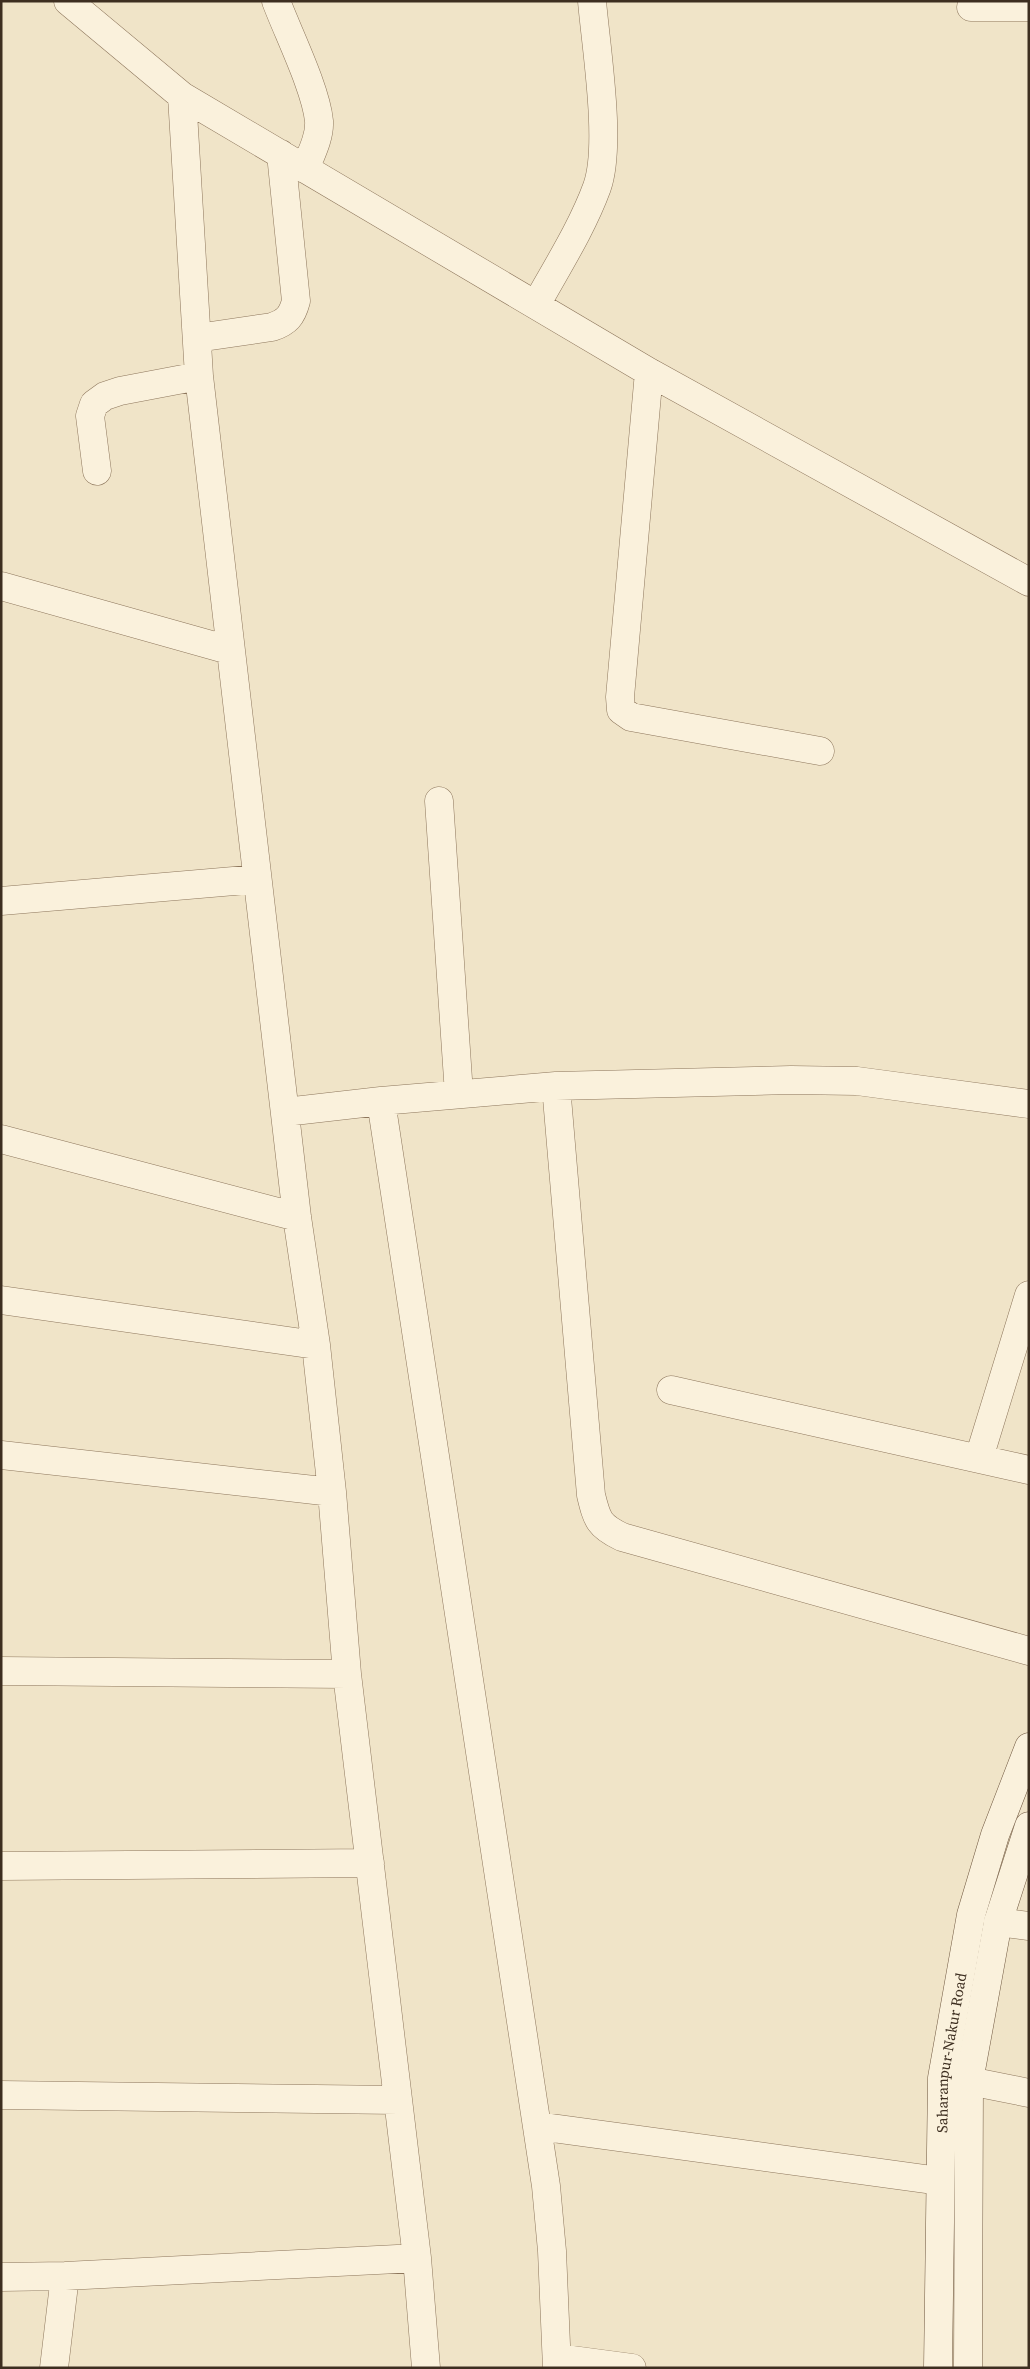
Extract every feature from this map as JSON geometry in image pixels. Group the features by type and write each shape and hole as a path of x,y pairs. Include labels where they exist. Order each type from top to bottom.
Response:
{"street":[{"path":"68,1 182,96 649,372 1029,582"},
{"path":"276,1 313,96 319,122 317,139 305,169"},
{"path":"536,305 598,186 602,160 603,120 592,1"},
{"path":"971,7 1029,7"},
{"path":"182,96 199,376 229,650 297,1217 316,1346 332,1492 347,1674 417,2258 426,2368"},
{"path":"197,338 272,327 284,323 293,314 296,301 281,154"},
{"path":"649,372 620,697 621,710 631,717 820,751"},
{"path":"97,471 90,416 94,404 105,396 120,391 199,376"},
{"path":"1,586 229,650"},
{"path":"439,801 459,1094"},
{"path":"1,901 257,879"},
{"path":"285,1112 381,1100 556,1086 791,1080 857,1081 1029,1104"},
{"path":"556,1086 591,1495 597,1519 608,1530 622,1537 1029,1651"},
{"path":"381,1100 548,2205 557,2363 632,2368"},
{"path":"1,1139 297,1217"},
{"path":"979,1458 1029,1295"},
{"path":"1,1300 316,1346"},
{"path":"671,1390 1029,1470"},
{"path":"1,1455 332,1492"},
{"path":"1,1671 347,1674"},
{"name":"Saharanpur-Nakur Road","path":"938,2368 942,2078 971,1915 996,1835 1029,1747"},
{"name":"Saharanpur-Nakur Road","path":"968,2368 969,2081 998,1922 1029,1826"},
{"path":"1,1866 370,1863"},
{"path":"998,1922 1029,1926"},
{"path":"969,2081 1029,2093"},
{"path":"1,2095 398,2100"},
{"path":"536,2126 940,2181"},
{"path":"1,2277 65,2276 417,2258"},
{"path":"54,2368 65,2276"}]}
